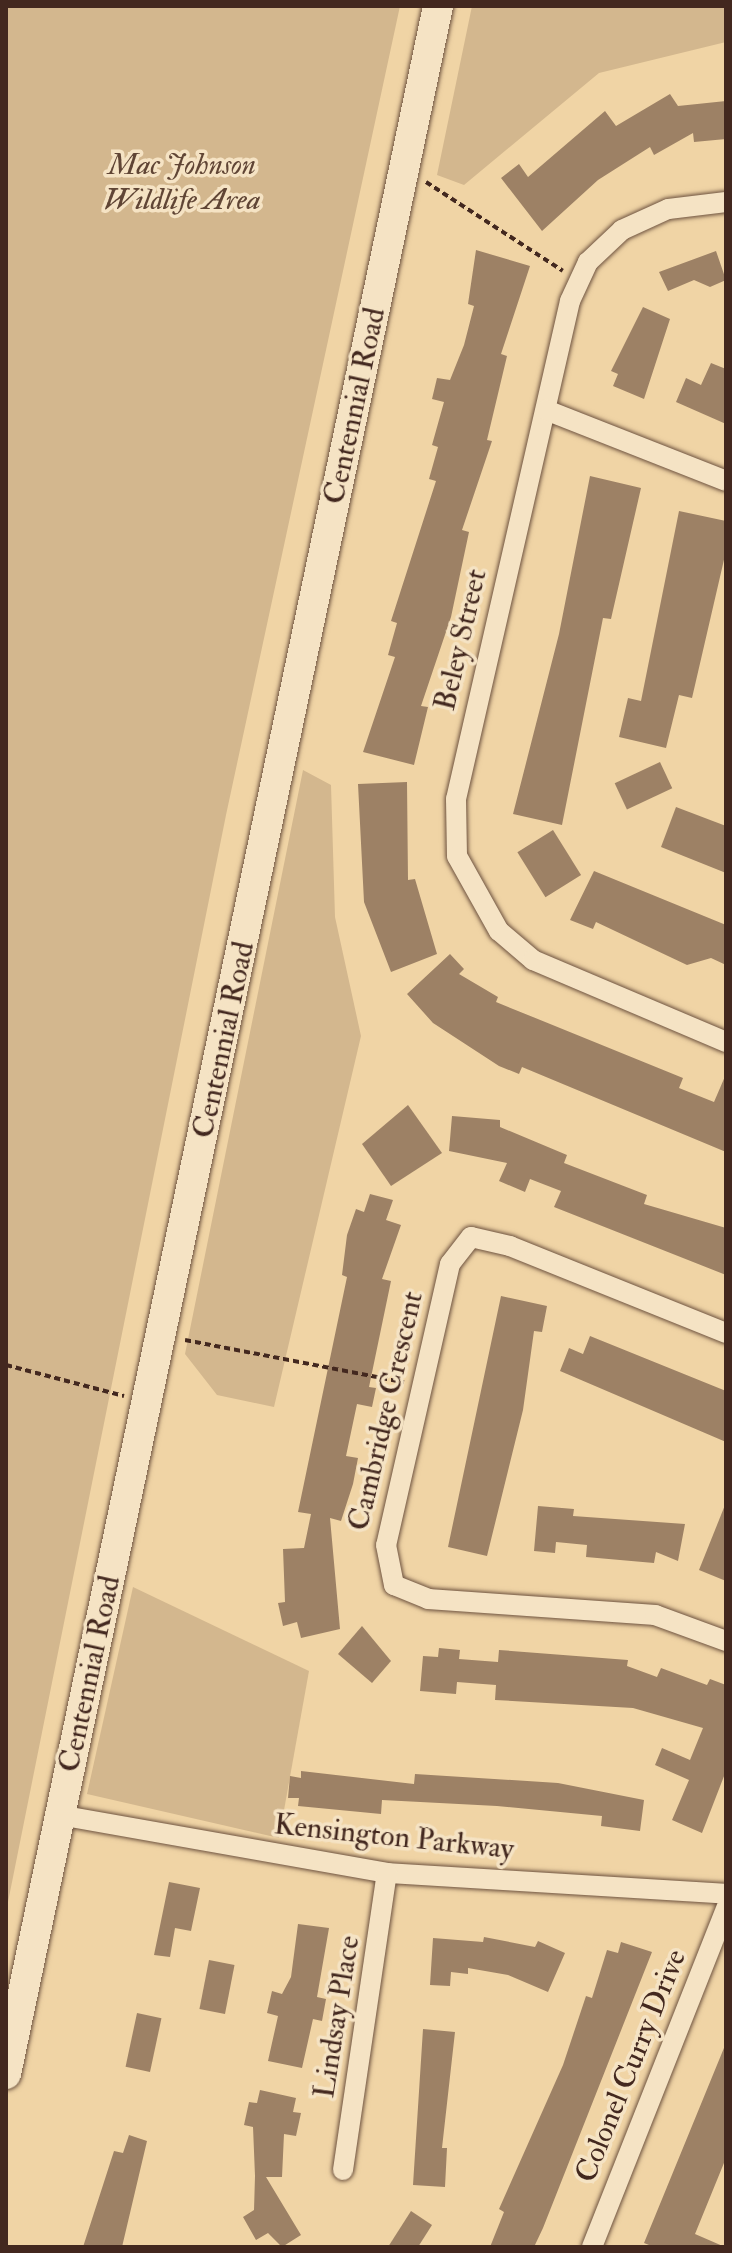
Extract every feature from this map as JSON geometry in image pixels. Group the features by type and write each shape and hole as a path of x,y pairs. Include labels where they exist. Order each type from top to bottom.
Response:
{"main road":[{"name":"Centennial Road","path":"6,2074 163,1336 438,6"}],"street":[{"name":"Beley Street","path":"726,202 668,209 622,230 588,262 579,281 456,799 457,856 499,931 533,960 726,1042"},
{"path":"546,410 726,481"},
{"name":"Cambridge Crescent","path":"726,1333 510,1246 471,1237 450,1264 386,1545 394,1585 428,1599 655,1615 726,1641"},
{"name":"Kensington Parkway","path":"59,1815 387,1873 726,1894"},
{"name":"Lindsay Place","path":"343,2170 387,1873"},
{"name":"Colonel Curry Drive","path":"592,2247 726,1908"}],"path":[{"path":"404,167 579,281"},
{"path":"163,1336 424,1387"},
{"path":"6,1365 149,1402"}],"green space":[{"name":"Mac Johnson Wildlife Area","path":"6,6 400,6 226,815 6,1912"},
{"path":"472,6 726,6 726,42 599,73 464,185 437,175"},
{"path":"303,770 331,785 335,917 361,1036 274,1407 217,1395 185,1354"},
{"path":"133,1587 309,1671 279,1838 87,1794"}],"building":[{"path":"670,94 678,106 726,101 726,139 694,142 693,133 654,155 650,147 598,180 542,231 501,178 519,164 528,177 605,111 616,126"},
{"path":"476,250 530,266 501,354 507,356 487,440 492,441 462,530 469,532 451,617 421,706 428,707 414,765 363,752 395,657 388,655 397,623 391,621 436,481 429,479 438,447 432,445 444,402 432,399 437,378 450,380 464,345 474,306 468,304"},
{"path":"716,251 726,280 710,287 694,280 668,291 659,272"},
{"path":"643,307 670,319 644,399 613,386 618,374 611,371"},
{"path":"711,363 726,369 726,424 676,402 686,378 701,385"},
{"path":"590,476 641,488 611,619 603,618 562,825 513,814 559,634"},
{"path":"679,511 726,521 726,551 692,698 679,695 666,748 619,737 628,698 641,701"},
{"path":"660,762 672,788 627,809 615,783"},
{"path":"407,782 408,880 415,879 437,954 391,972 364,902 358,784"},
{"path":"676,807 726,826 726,873 661,847"},
{"path":"553,830 581,875 545,897 517,852"},
{"path":"594,871 726,925 726,965 711,958 687,965 596,922 593,929 570,920"},
{"path":"450,954 464,969 459,974 498,997 496,1002 683,1078 679,1088 714,1102 726,1074 726,1152 522,1067 519,1074 499,1066 433,1023 407,994"},
{"path":"408,1105 442,1153 391,1186 362,1144"},
{"path":"452,1116 500,1120 500,1127 567,1155 564,1163 647,1195 644,1204 726,1228 726,1275 554,1207 561,1191 530,1179 525,1192 499,1181 507,1163 449,1151"},
{"path":"370,1194 393,1200 386,1220 401,1225 382,1279 391,1281 369,1387 376,1388 372,1407 357,1404 346,1456 358,1458 353,1484 341,1521 330,1518 340,1629 301,1638 297,1622 283,1626 278,1603 285,1602 283,1549 304,1548 311,1514 298,1512 347,1277 342,1275 347,1235 356,1209 364,1212"},
{"path":"501,1296 547,1306 542,1332 534,1331 523,1410 487,1556 448,1547"},
{"path":"590,1336 726,1391 726,1442 560,1371 569,1348 583,1354"},
{"path":"726,1505 726,1581 699,1570"},
{"path":"538,1506 574,1509 573,1516 685,1524 678,1561 656,1552 654,1563 586,1557 587,1545 556,1542 555,1553 534,1551"},
{"path":"362,1626 391,1661 372,1683 338,1654"},
{"path":"439,1648 460,1650 459,1659 498,1662 499,1650 628,1660 627,1666 657,1677 661,1668 707,1685 710,1679 726,1685 726,1771 702,1833 672,1820 689,1780 655,1765 662,1748 690,1760 703,1728 633,1708 495,1700 496,1685 457,1682 456,1694 420,1691 423,1656 438,1657"},
{"path":"301,1771 414,1784 415,1774 558,1783 644,1800 640,1831 601,1826 602,1816 497,1806 382,1800 381,1814 298,1806 299,1798 288,1798 290,1776 301,1778"},
{"path":"169,1882 200,1888 191,1931 175,1928 170,1957 154,1955"},
{"path":"298,1924 329,1928 317,1997 326,1999 322,2021 313,2019 302,2068 268,2061 278,2016 267,2013 272,1991 282,1994 291,1977"},
{"path":"484,1937 535,1947 538,1941 565,1953 548,1992 508,1975 468,1968 468,1974 451,1972 450,1986 430,1985 433,1938 483,1942"},
{"path":"621,1942 652,1952 543,2228 534,2247 490,2247 504,2212 499,2209 563,2065 586,1996 592,1998 607,1950 618,1953"},
{"path":"209,1960 235,1965 225,2014 199,2009"},
{"path":"137,2013 161,2018 150,2072 126,2067"},
{"path":"423,2029 455,2032 442,2148 447,2148 445,2187 413,2185"},
{"path":"726,2043 726,2158 695,2234 725,2247 654,2247 644,2243"},
{"path":"260,2090 296,2098 293,2112 301,2113 296,2136 284,2134 282,2177 266,2177 301,2235 282,2247 268,2233 256,2240 243,2217 254,2210 255,2176 253,2127 244,2125 249,2102 257,2103"},
{"path":"129,2135 147,2141 122,2247 83,2247 114,2151 123,2153"},
{"path":"411,2211 432,2225 418,2247 388,2247"}]}
